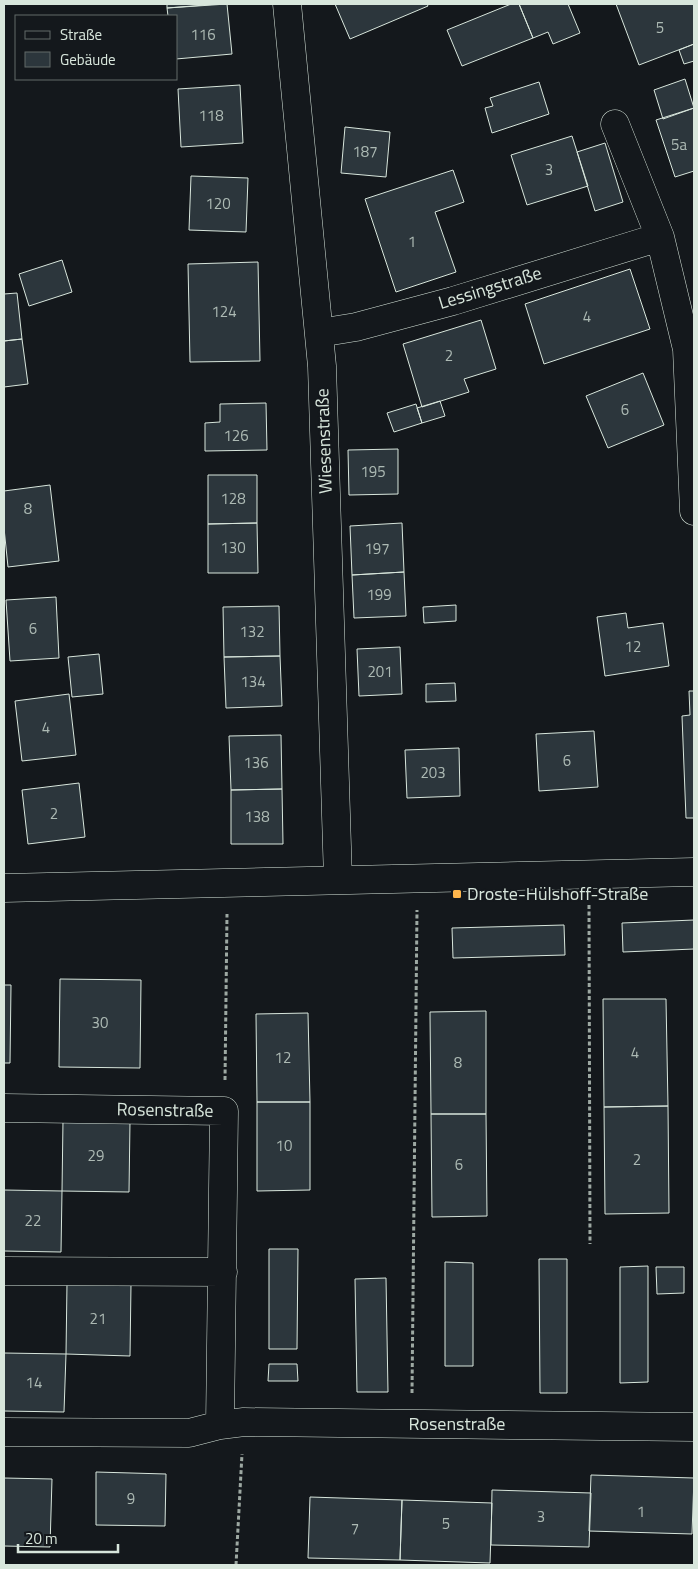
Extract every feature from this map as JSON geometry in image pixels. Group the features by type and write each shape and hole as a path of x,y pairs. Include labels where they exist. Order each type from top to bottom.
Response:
{"street":[{"name":"Wiesenstraße","path":"287,4 322,366 338,879"},
{"path":"615,124 660,237 687,349 694,511"},
{"name":"Lessingstraße","path":"319,333 356,327 453,301 660,237"},
{"path":"4,888 338,879 417,880 694,872"},
{"name":"Rosenstraße","path":"4,1108 224,1111 223,1272 232,1424"},
{"path":"4,1271 223,1272"},
{"name":"Rosenstraße","path":"4,1432 189,1433 232,1424 694,1427"}],"path":[{"path":"589,874 590,1244"},
{"path":"411,1424 416,931"},
{"path":"224,1111 227,933"},
{"path":"232,1424 236,1565"}],"building":[{"path":"167,4 218,4 167,8"},
{"path":"227,4 232,54 178,59 178,15 168,15 167,8"},
{"path":"335,4 427,4 428,6 350,39"},
{"path":"511,4 519,4 533,38 462,66 447,30"},
{"path":"519,4 568,4 580,33 553,44 548,32 533,38"},
{"path":"616,4 694,4 694,44 639,65"},
{"path":"694,44 694,61 684,64 679,50"},
{"path":"685,79 694,108 663,119 654,90"},
{"path":"539,82 549,114 492,133 485,108 493,106 490,98"},
{"path":"240,85 243,143 181,147 178,89"},
{"path":"694,108 694,171 675,177 656,120"},
{"path":"345,127 390,132 386,177 341,173"},
{"path":"572,136 588,186 527,205 511,155"},
{"path":"605,143 623,202 595,211 577,152"},
{"path":"453,170 464,202 435,212 456,272 396,292 365,199"},
{"path":"191,176 248,178 246,232 189,230"},
{"path":"62,260 72,292 29,306 19,274"},
{"path":"258,262 260,361 190,362 188,264"},
{"path":"630,269 650,329 544,364 525,304"},
{"path":"17,293 22,339 4,341 4,294"},
{"path":"481,320 496,369 464,379 469,392 422,407 403,344"},
{"path":"22,339 28,384 4,387 4,341"},
{"path":"643,373 664,425 608,448 586,396"},
{"path":"440,401 445,416 422,423 417,408"},
{"path":"266,403 267,450 205,451 205,423 220,422 220,404"},
{"path":"416,404 422,423 394,432 387,413"},
{"path":"398,449 398,494 349,495 348,450"},
{"path":"208,475 257,475 257,523 208,524"},
{"path":"50,485 59,561 8,567 4,528 4,491"},
{"path":"257,523 258,573 208,573 208,524"},
{"path":"402,523 404,572 352,575 350,526"},
{"path":"404,572 406,616 354,618 352,575"},
{"path":"56,597 59,658 10,661 6,600"},
{"path":"456,605 456,621 424,623 423,607"},
{"path":"279,606 280,656 224,657 223,607"},
{"path":"626,613 628,628 663,623 669,666 605,676 597,617"},
{"path":"400,647 402,694 359,696 357,649"},
{"path":"99,654 103,694 72,697 68,657"},
{"path":"280,656 282,706 226,708 224,657"},
{"path":"455,683 456,701 426,702 426,684"},
{"path":"689,691 694,691 694,818 686,818 682,716 690,715"},
{"path":"69,694 76,755 22,761 15,701"},
{"path":"594,731 598,787 539,791 536,734"},
{"path":"281,735 282,789 231,790 229,736"},
{"path":"459,748 460,796 407,798 405,750"},
{"path":"79,783 85,837 28,844 22,790"},
{"path":"282,789 283,844 231,844 231,790"},
{"path":"694,920 694,949 623,952 622,923"},
{"path":"564,925 565,955 453,958 452,928"},
{"path":"60,979 141,980 140,1068 59,1067"},
{"path":"4,985 11,985 10,1063 4,1063"},
{"path":"603,999 666,999 668,1106 604,1107"},
{"path":"486,1011 486,1114 431,1114 430,1012"},
{"path":"308,1013 310,1102 257,1102 256,1014"},
{"path":"257,1102 310,1102 310,1190 257,1191"},
{"path":"668,1106 669,1213 605,1214 604,1107"},
{"path":"431,1114 486,1114 487,1216 432,1217"},
{"path":"63,1120 130,1121 129,1192 62,1191"},
{"path":"4,1190 62,1191 61,1252 4,1251"},
{"path":"269,1249 298,1249 297,1349 269,1349"},
{"path":"539,1259 567,1259 567,1393 540,1393"},
{"path":"445,1262 473,1263 473,1366 445,1366"},
{"path":"648,1266 648,1382 620,1383 620,1267"},
{"path":"656,1267 684,1267 684,1293 657,1294"},
{"path":"386,1278 388,1392 357,1392 355,1279"},
{"path":"67,1283 131,1284 130,1356 66,1354"},
{"path":"4,1353 66,1354 64,1412 4,1411"},
{"path":"269,1364 297,1364 298,1381 268,1381"},
{"path":"96,1472 166,1474 165,1526 96,1525"},
{"path":"591,1475 694,1478 692,1534 589,1531"},
{"path":"4,1478 52,1479 50,1547 4,1546"},
{"path":"492,1490 591,1493 589,1547 491,1545"},
{"path":"310,1497 402,1500 400,1560 308,1558"},
{"path":"402,1500 492,1503 490,1563 400,1560"}],"place":[{"name":"Droste-Hülshoff-Straße","path":"457,894"}]}
